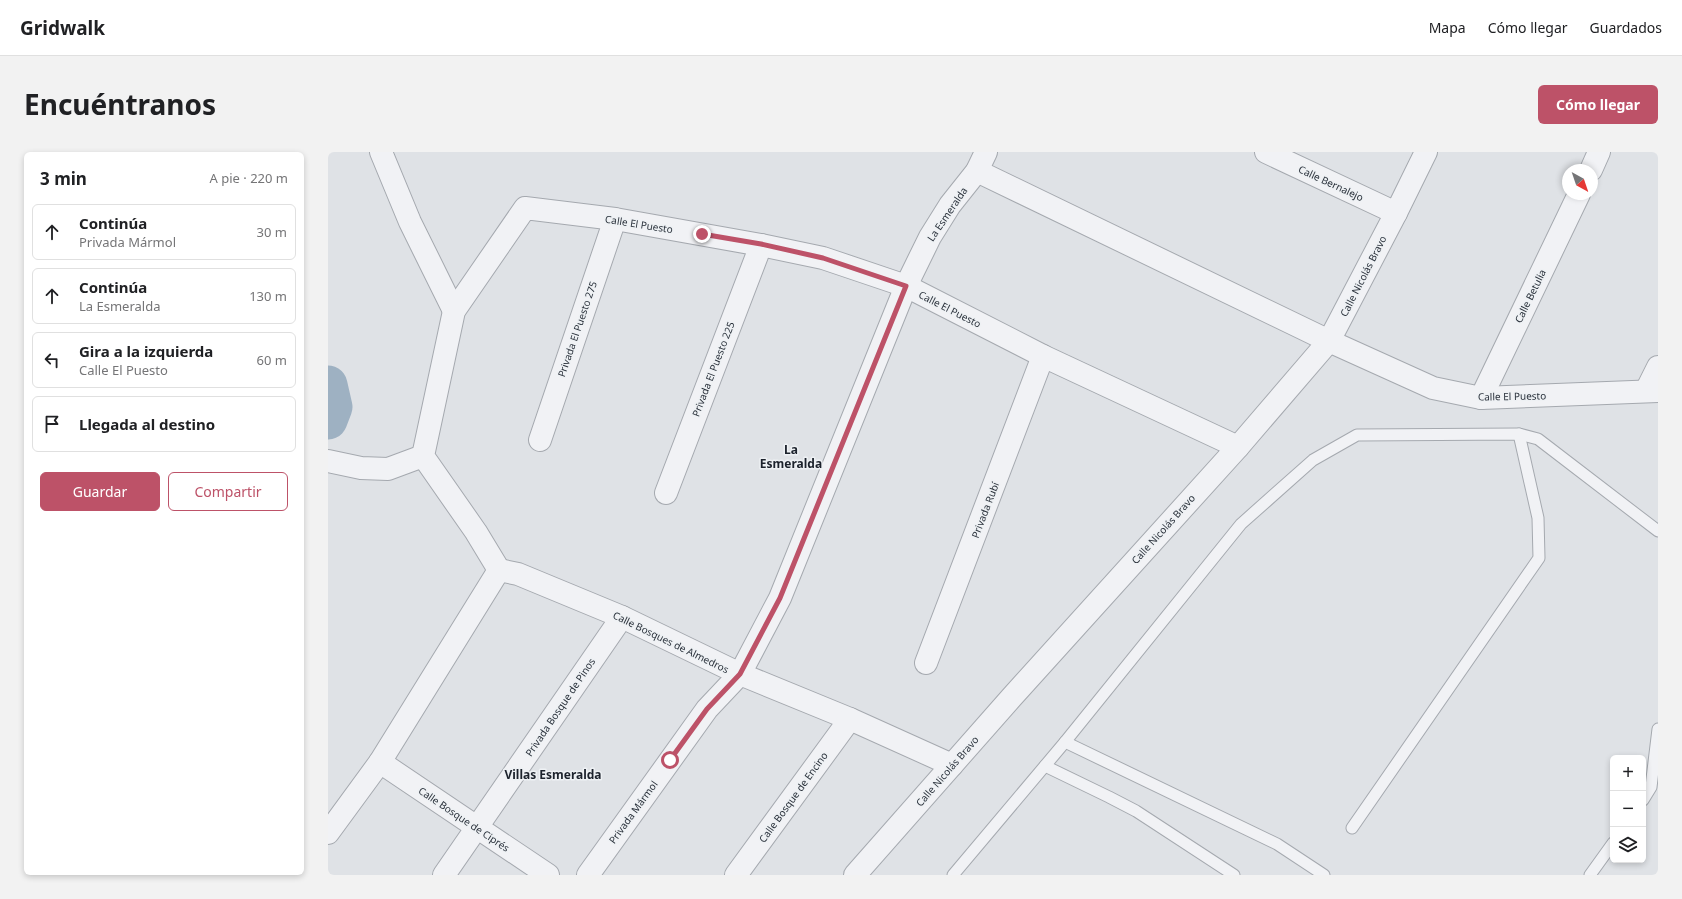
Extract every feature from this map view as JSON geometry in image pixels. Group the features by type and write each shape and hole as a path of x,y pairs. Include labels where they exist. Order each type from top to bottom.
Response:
{"street":[{"path":"328,833 380,762 499,570 460,508 423,456 454,311 410,222 380,152"},
{"name":"Calle Bernalejo","path":"1266,152 1396,213"},
{"name":"Calle Nicolás Bravo","path":"855,875 952,764 1238,447 1329,342 1426,152"},
{"path":"1593,164 1599,152"},
{"name":"Calle El Puesto","path":"982,161 1329,342 1433,388 1480,398 1652,391"},
{"name":"La Esmeralda","path":"740,674 780,598 906,286 930,236 950,205 982,161"},
{"name":"Calle Betulia","path":"1480,398 1576,200"},
{"name":"Calle El Puesto","path":"454,311 525,208 614,219 761,244 823,258 906,286 1043,356 1238,447"},
{"name":"Privada El Puesto 275","path":"540,440 614,219"},
{"name":"Privada El Puesto 225","path":"666,493 761,244"},
{"name":"Privada Rubí","path":"926,663 1043,356"},
{"path":"1652,391 1658,367"},
{"path":"328,461 361,468 388,468 423,456"},
{"name":"Calle Bosques de Almedros","path":"499,570 525,577 622,617 740,674 850,719 952,764"},
{"name":"Privada Bosque de Pinos","path":"444,875 478,828 622,617"},
{"name":"Privada Mármol","path":"588,875 707,709 740,674"},
{"name":"Calle Bosque de Encino","path":"736,875 850,719"},
{"name":"Calle Bosque de Ciprés","path":"380,762 548,875"}],"lane":[{"path":"953,875 1065,742 1241,524 1313,460 1357,435 1519,434 1538,439 1658,531"},
{"path":"1352,828 1539,558 1538,518 1519,434"},
{"path":"1646,795 1651,787 1658,729"},
{"path":"1065,742 1277,844 1324,875"},
{"path":"1045,766 1136,811 1234,875"},
{"path":"1590,875 1610,847"}],"waterway":[{"path":"328,385 333,407 328,420"}],"district":[{"name":"La Esmeralda","path":"791,457"},
{"name":"Villas Esmeralda","path":"553,775"}],"route":[{"path":"670,760 707,709 740,674 780,598 906,286 823,258 761,244 702,234"}]}
